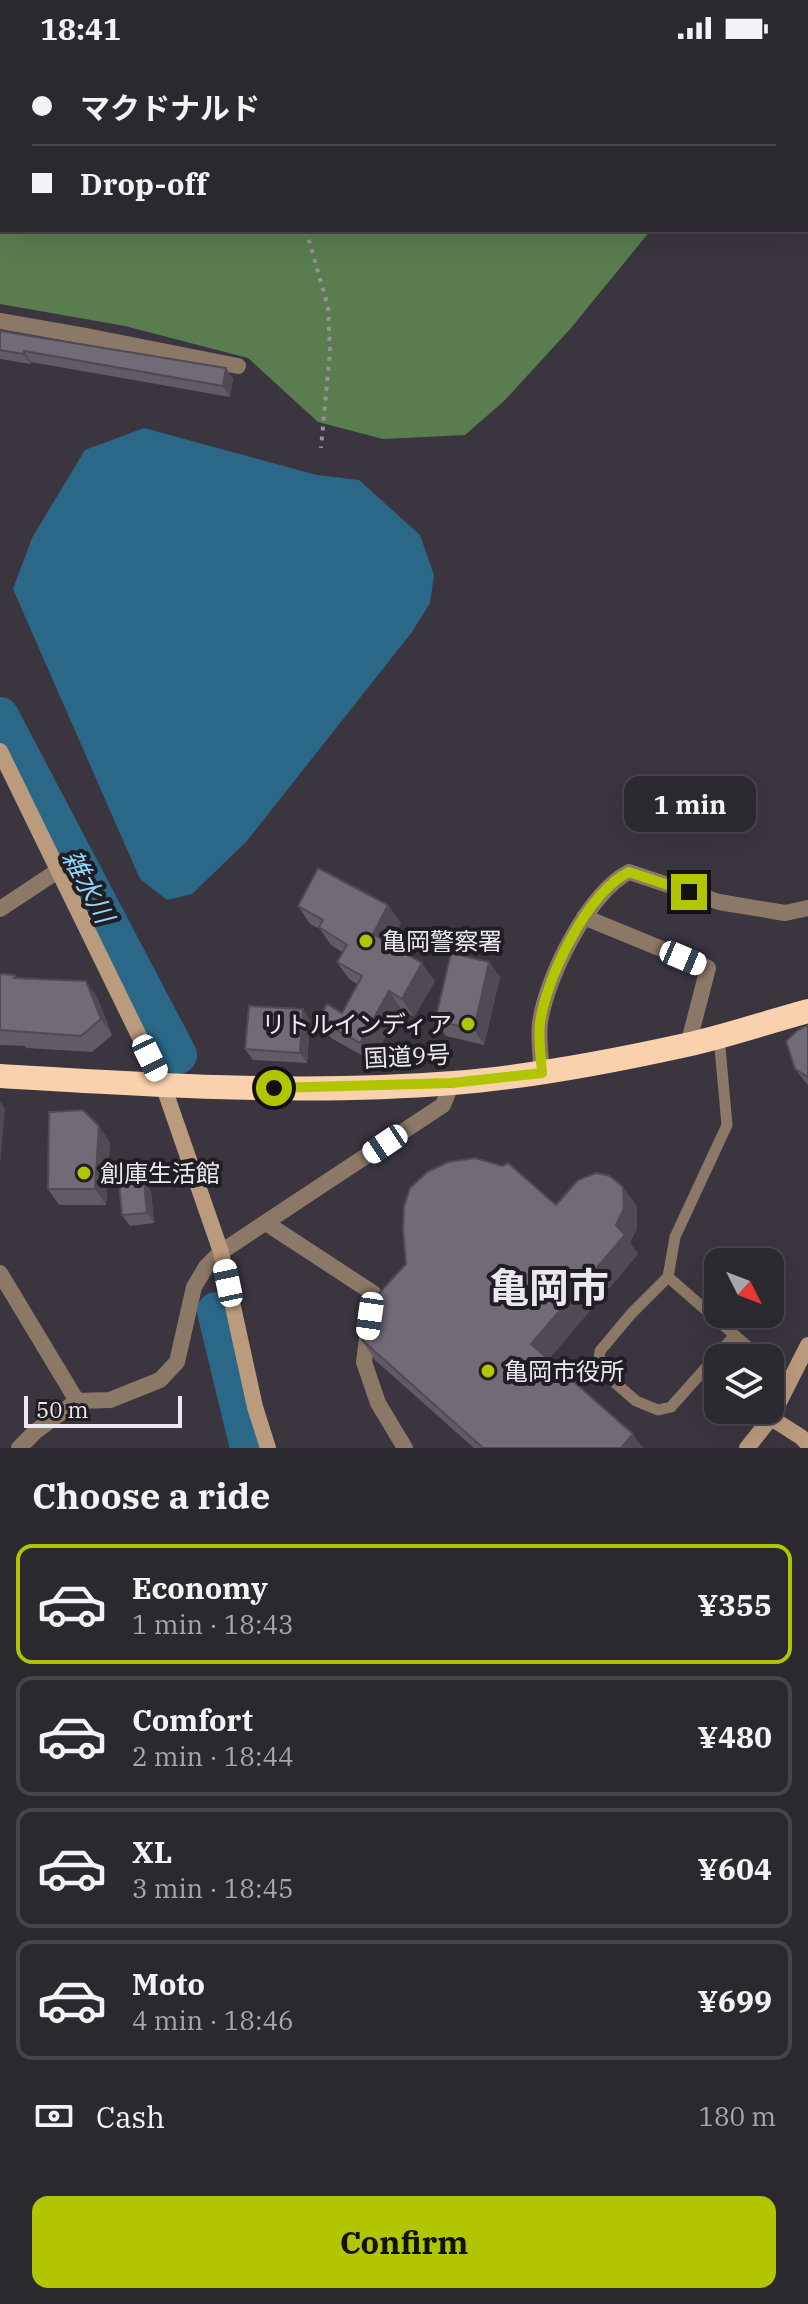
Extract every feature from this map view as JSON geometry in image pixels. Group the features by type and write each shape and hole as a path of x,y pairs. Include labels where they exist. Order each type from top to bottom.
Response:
{"highway":[{"name":"国道9号","path":"0,1076 163,1085 337,1087 452,1083 542,1073 688,1045 808,1011"}],"street":[{"path":"0,321 238,366"},
{"path":"0,751 163,1085 221,1252 255,1407 268,1448"},
{"path":"0,909 59,870"},
{"path":"542,1073 539,1025 549,985 584,917 617,879 629,872 719,902 785,913 808,908"},
{"path":"584,917 708,968 688,1045"},
{"path":"19,1448 36,1431 77,1401 110,1400 160,1380 177,1362 194,1287 206,1267 221,1252 443,1105 452,1083"},
{"path":"266,1223 373,1293 364,1362 378,1403 405,1448"},
{"path":"0,1273 77,1401"},
{"path":"784,1392 808,1345"},
{"path":"747,1448 766,1424"},
{"path":"780,1424 808,1444"}],"lane":[{"path":"719,1036 727,1125 675,1237 668,1277 600,1351 598,1368 636,1401 658,1410 671,1407 735,1335"},
{"path":"668,1277 745,1344"},
{"path":"784,1378 789,1382"}],"path":[{"path":"307,232 328,307 330,351 321,448"}],"green space":[{"path":"0,232 649,232 571,328 504,401 465,435 383,439 318,422 248,358 125,326 0,304"}],"water":[{"path":"144,428 317,475 359,480 420,535 434,575 430,603 412,632 246,842 192,894 167,900 140,879 13,589 32,538 85,450"}],"building":[{"path":"0,331 226,368 223,386 24,351 23,354 0,350"},
{"path":"318,868 388,905 373,934 422,963 402,999 389,991 360,1043 318,1020 327,1004 342,1013 362,976 337,962 347,945 319,927 323,920 298,906"},
{"path":"451,953 489,962 474,1029 435,1021"},
{"path":"0,974 15,975 14,978 86,981 101,1019 81,1036 0,1030"},
{"path":"249,1006 303,1009 300,1053 245,1049"},
{"path":"808,1025 808,1077 795,1069 786,1041"},
{"name":"創庫生活館","path":"83,1110 99,1126 95,1189 48,1189 49,1112"},
{"path":"475,1158 502,1166 508,1163 556,1205 578,1180 596,1173 610,1176 623,1187 624,1208 616,1225 625,1235 531,1344 633,1434 621,1448 483,1448 362,1340 365,1313 371,1302 406,1264 404,1206 410,1188 427,1172 448,1162"},
{"path":"144,1180 147,1213 122,1215 119,1183"}],"waterway":[{"name":"雑水川","path":"0,716 178,1055"},
{"name":"雑水川","path":"216,1311 249,1448"}],"place":[{"name":"亀岡警察署","path":"366,941"},
{"name":"リトルインディア","path":"468,1024"},
{"name":"創庫生活館","path":"84,1173"},
{"name":"亀岡市役所","path":"488,1371"}],"district":[{"name":"亀岡市","path":"549,1287"}],"route":[{"path":"274,1088 452,1083 542,1073 539,1025 549,985 584,917 617,879 629,872 689,892"}]}
